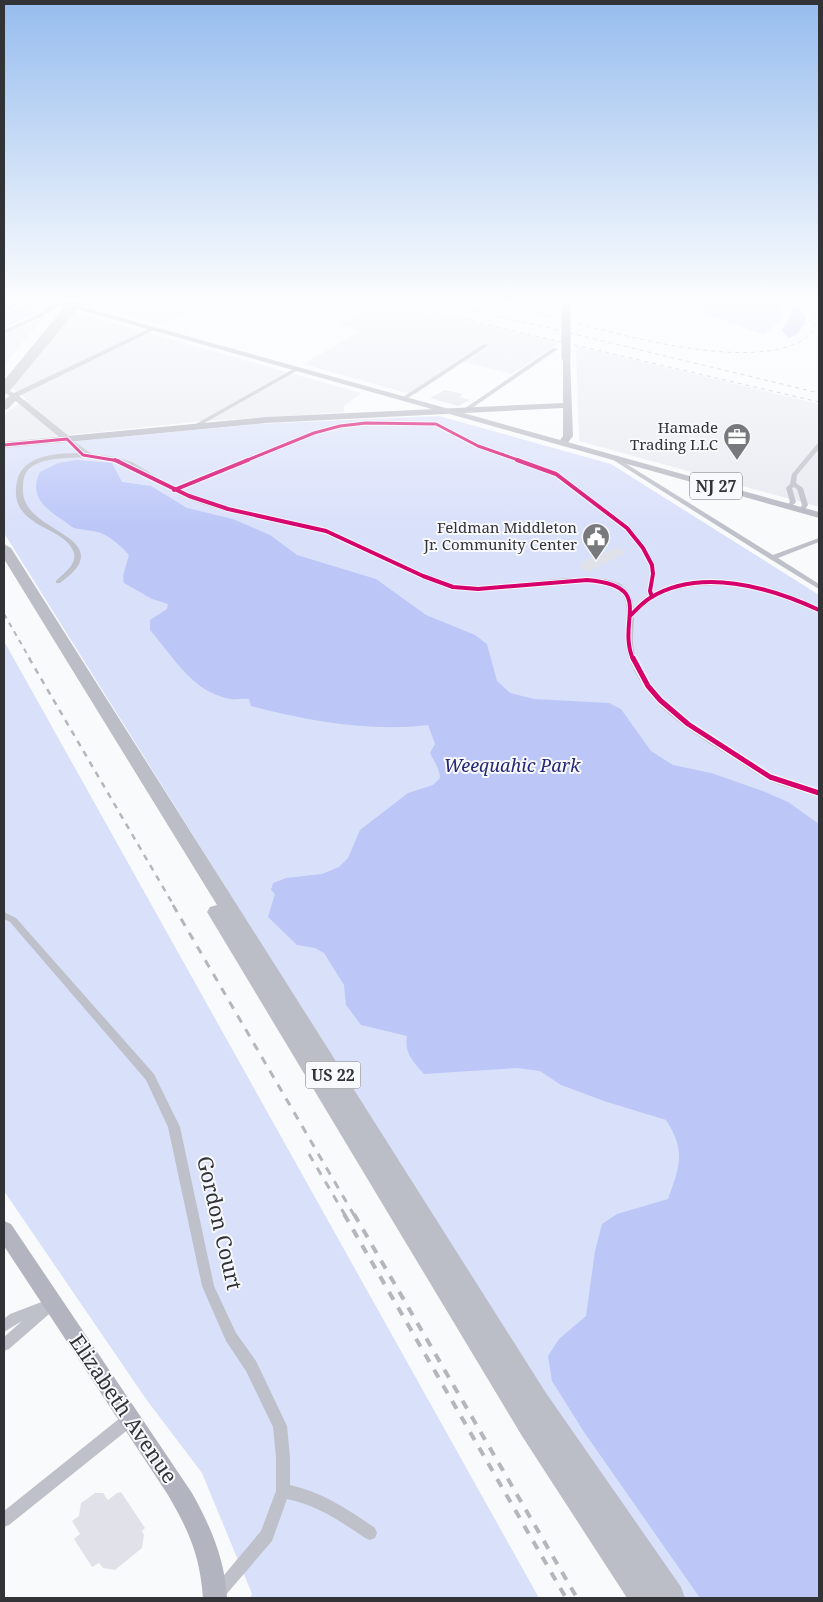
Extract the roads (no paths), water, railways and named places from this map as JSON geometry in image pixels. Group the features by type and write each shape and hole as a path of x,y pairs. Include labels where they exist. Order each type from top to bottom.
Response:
{"highway":[{"path":"4,389 14,378"},
{"path":"4,408 14,396"},
{"name":"US 22","path":"4,548 537,1402 670,1598"},
{"name":"US 22","path":"4,565 532,1426 644,1598"}],"main road":[{"name":"NJ 27","path":"328,378 448,411 462,412 563,443 819,515"},
{"path":"563,443 568,436 567,378"},
{"path":"410,413 416,408 418,403"},
{"path":"462,412 568,405"},
{"path":"4,445 197,425 448,411"},
{"name":"Elizabeth Avenue","path":"4,1230 176,1487 200,1528 212,1568 215,1598"}],"street":[{"path":"14,396 52,378"},
{"path":"197,425 281,378"},
{"path":"403,399 436,378"},
{"path":"462,412 513,378"},
{"path":"4,389 86,455"},
{"path":"789,506 793,502 789,488 793,484 794,475 819,444"},
{"path":"58,582 76,564 78,553 72,544 34,520 27,512 19,493 20,477 38,461 86,455 129,463 174,490 216,506 326,531 421,576 445,585 492,589 590,580 614,584 626,594 630,616 629,644 637,668 653,691 680,719 697,733 759,771 776,779 819,793"},
{"path":"612,457 819,587"},
{"path":"645,477 653,468"},
{"path":"793,484 801,491 805,505 802,510"},
{"path":"772,558 819,540"},
{"path":"630,616 647,600 664,592 690,586 717,584 751,586 774,591 819,610"},
{"name":"Gordon Court","path":"4,915 14,920 150,1077 174,1127 208,1286 231,1337 250,1366 280,1426 283,1457 282,1491 267,1536 215,1598"},
{"path":"4,1326 15,1318 52,1304"},
{"path":"4,1345 52,1304"},
{"path":"4,1520 130,1419"},
{"path":"282,1491 307,1495 338,1510 370,1533"}],"water":[{"path":"77,460 112,463 122,482 151,486 187,508 233,519 270,535 297,555 376,579 426,615 475,635 487,644 497,681 510,693 534,699 609,703 621,709 651,751 673,765 711,773 763,791 788,802 819,824 819,1598 700,1598 584,1432 552,1381 548,1356 559,1339 586,1316 595,1251 602,1224 617,1214 668,1199 676,1177 679,1150 666,1120 604,1101 561,1085 540,1071 517,1068 424,1074 408,1052 407,1036 361,1025 346,1005 344,985 324,953 315,948 297,945 268,917 275,894 271,890 273,883 286,878 322,874 339,867 348,858 360,830 408,793 433,785 440,778 430,753 435,744 428,725 406,727 361,726 294,716 251,706 249,699 230,699 217,695 194,681 184,672 150,630 150,620 167,609 168,604 152,599 124,583 123,576 129,555 116,542 101,533 72,527 49,510 40,499 36,487 40,472 58,463"}],"railway":[{"path":"715,378 819,402"},
{"path":"756,378 819,393"},
{"path":"4,614 30,659"},
{"path":"29,658 174,906"},
{"path":"173,905 354,1215"},
{"path":"309,1154 345,1215"},
{"path":"344,1214 566,1598"},
{"path":"354,1214 577,1598"}],"place":[{"name":"Hamade Trading LLC","path":"737,461"},
{"name":"Feldman Middleton Jr. Community Center","path":"596,561"}],"park label":[{"name":"Weequahic Park","path":"512,766"}]}
